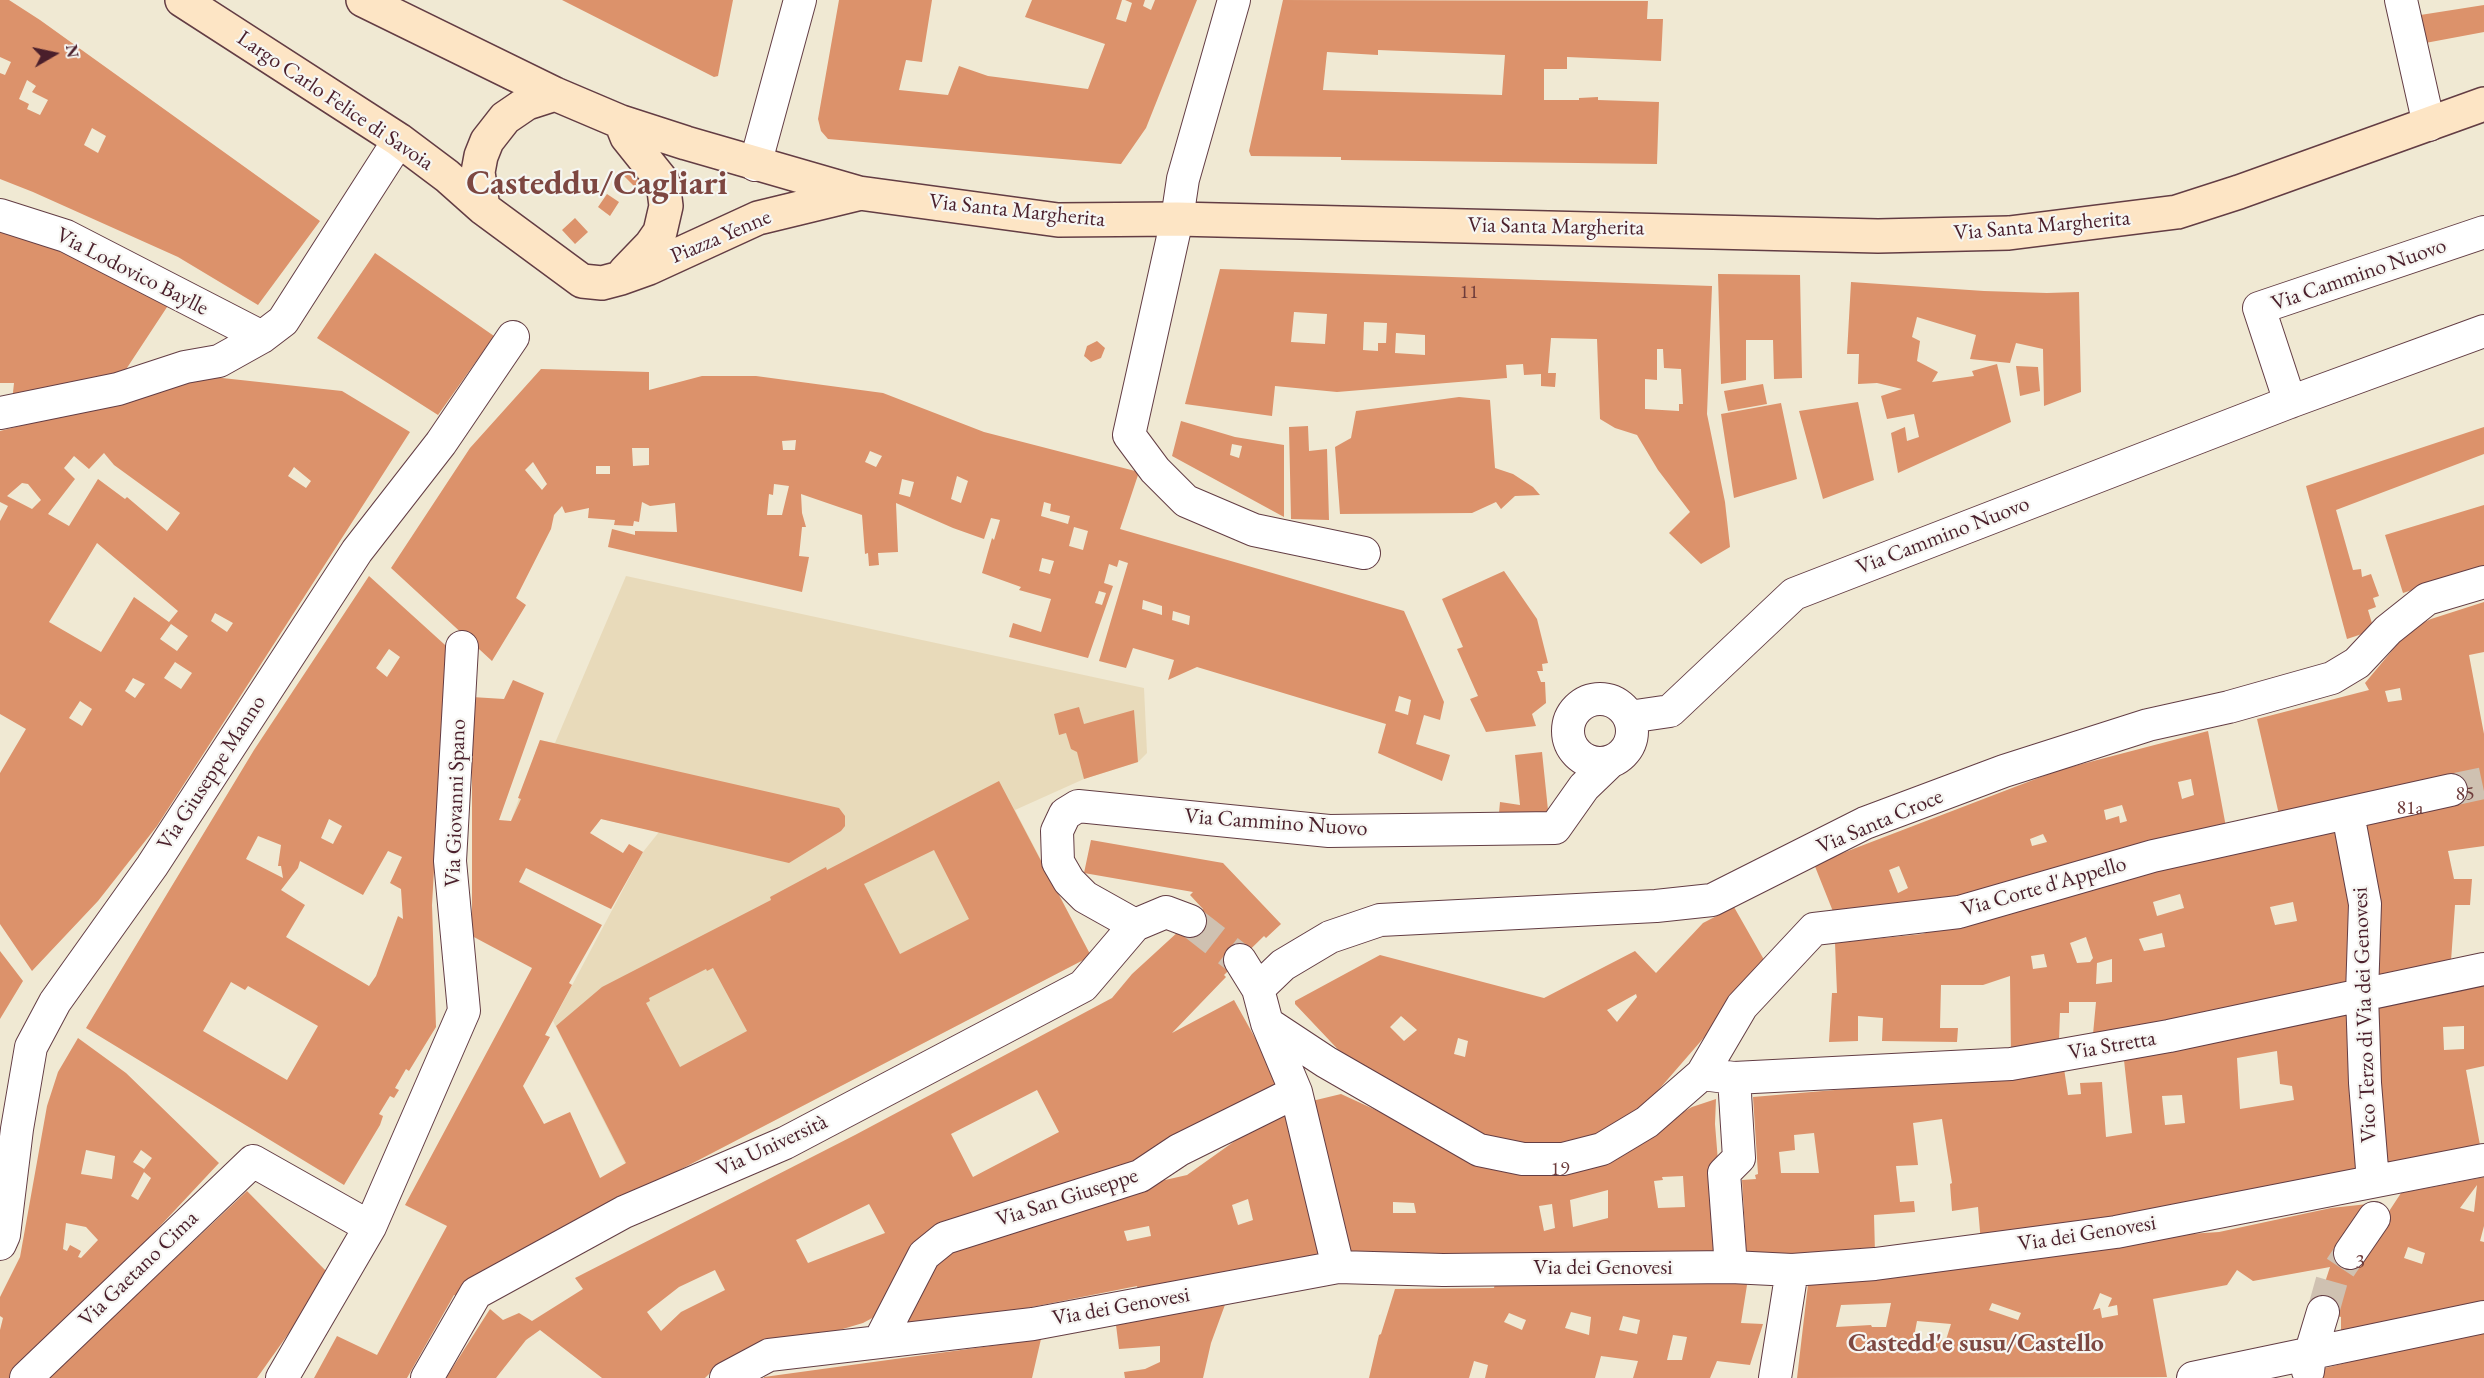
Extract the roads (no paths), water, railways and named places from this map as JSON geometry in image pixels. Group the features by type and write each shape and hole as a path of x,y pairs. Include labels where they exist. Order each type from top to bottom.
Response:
{"street":[{"name":"Largo Carlo Felice di Savoia","path":"182,0 399,140 447,176 483,208"},
{"path":"363,0 555,94 621,122 627,137 663,182 666,206 660,232 621,278 602,283 582,281 483,208 478,172 487,141 505,118 527,103 555,94"},
{"path":"755,165 800,0"},
{"path":"1234,0 1183,179 1178,219 1129,435 1155,470 1186,501 1254,530 1364,553"},
{"path":"2401,0 2429,125"},
{"name":"Via Santa Margherita","path":"621,122 755,165 858,194 1058,220 1178,219 1878,236 2009,233 2177,212 2484,104"},
{"path":"0,413 117,389 185,367 219,360 262,337 283,321 399,140"},
{"name":"Piazza Yenne","path":"621,278 650,268 758,218 858,194"},
{"name":"Via Lodovico Baylle","path":"0,215 66,236 262,337"},
{"name":"Via Cammino Nuovo","path":"2290,402 2259,308 2484,232"},
{"name":"Via Cammino Nuovo","path":"1135,925 1085,897 1069,881 1058,862 1058,831 1065,814 1078,806 1329,831 1555,828 1584,787 1625,752 1632,735 1629,717 1670,711 1794,594 2290,402 2484,331"},
{"name":"Via Giuseppe Manno","path":"0,1244 4,1235 17,1129 31,1047 56,1002 152,866 358,549 441,443 513,338"},
{"name":"Via Santa Croce","path":"1258,989 1283,965 1330,937 1380,920 1620,908 1712,900 1864,823 2004,771 2148,725 2229,707 2332,678 2357,663 2388,630 2427,599 2484,582"},
{"name":"Via Giovanni Spano","path":"282,1378 370,1227 464,1011 450,861 462,647"},
{"path":"1611,762 1596,764 1582,759 1573,749 1568,735 1570,720 1578,708 1591,700 1606,700 1619,706 1629,717"},
{"name":"Via Corte d'Appello","path":"1267,1023 1326,1062 1479,1150 1523,1159 1563,1159 1602,1149 1647,1122 1702,1074 1742,1006 1814,929 1959,912 2153,856 2451,790"},
{"name":"Vico Terzo di Via dei Genovesi","path":"2348,814 2365,904 2361,994 2373,1181"},
{"path":"1135,925 1166,912 1190,921"},
{"name":"Via Università","path":"427,1378 476,1293 624,1212 785,1143 1083,986 1135,925"},
{"path":"1240,960 1258,989 1267,1023 1296,1092 1338,1267"},
{"name":"Via Stretta","path":"1734,1078 2011,1064 2169,1036 2484,969"},
{"path":"1702,1074 1734,1078 1739,1158 1724,1173 1731,1267"},
{"name":"Via San Giuseppe","path":"879,1342 924,1255 945,1238 1140,1176 1179,1150 1296,1092"},
{"name":"Via dei Genovesi","path":"726,1378 769,1355 1033,1324 1338,1267 1443,1269 1731,1267 1792,1270 1875,1264 2116,1232 2484,1160"},
{"name":"Via Gaetano Cima","path":"26,1378 252,1161 370,1227"},
{"path":"2350,1253 2374,1218"},
{"path":"1775,1378 1792,1270"},
{"path":"2308,1367 2323,1312"},
{"path":"2193,1378 2308,1367 2484,1317"}],"tunnel":[{"path":"2451,790 2484,783"},
{"path":"1190,921 1240,960"},
{"path":"2323,1312 2332,1280 2350,1253"}],"district":[{"name":"Casteddu/Cagliari","path":"597,185"},
{"name":"Castedd'e susu/Castello","path":"1976,1344"}]}
